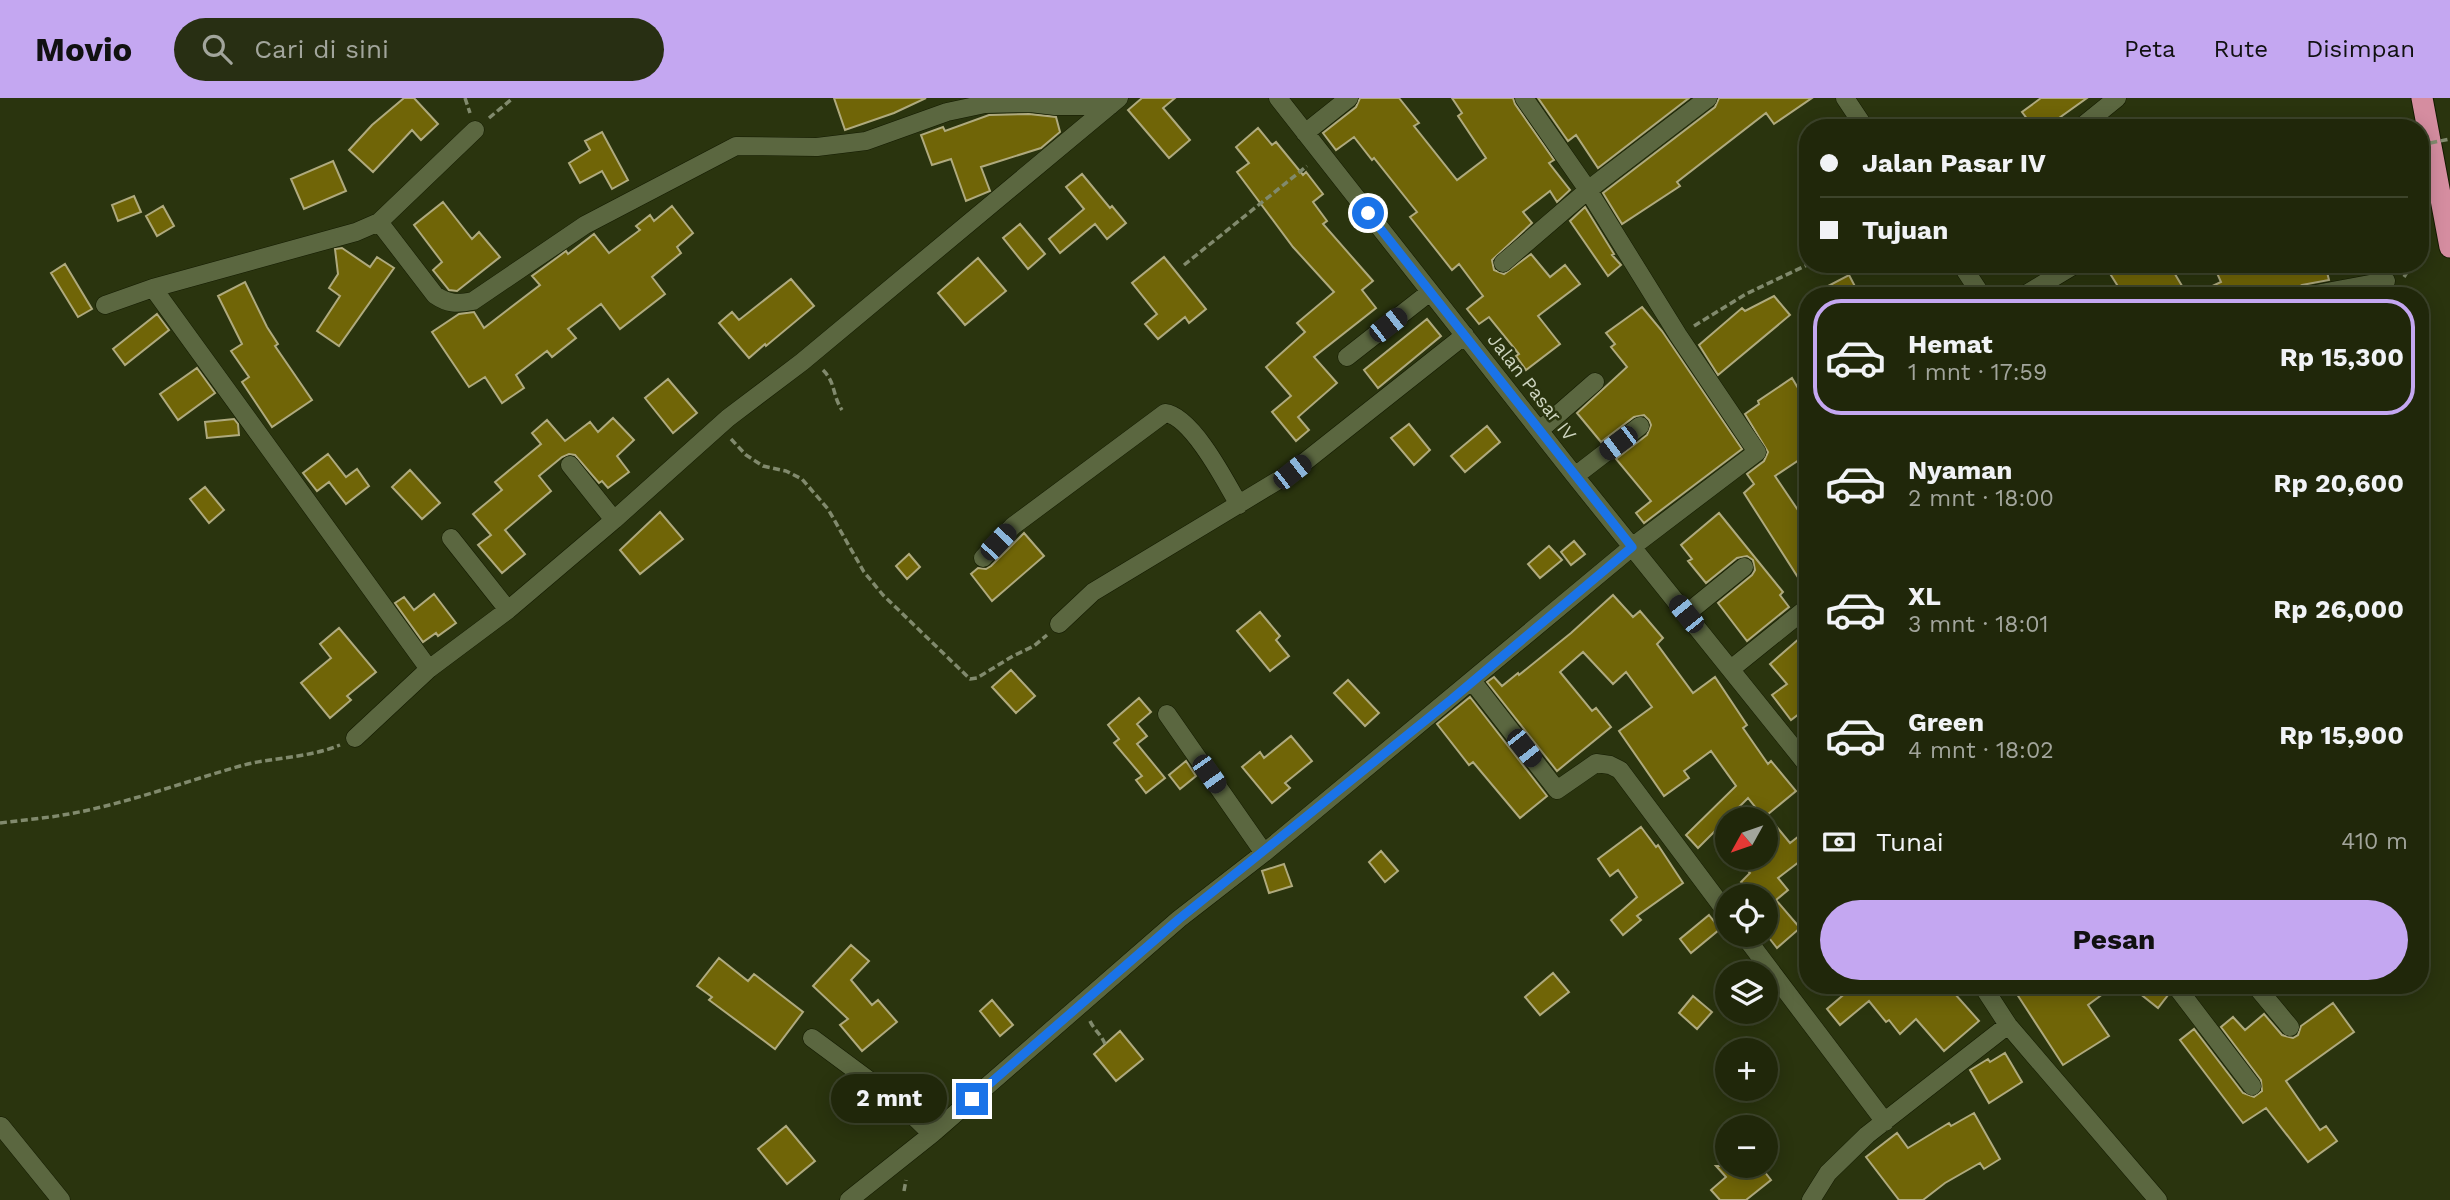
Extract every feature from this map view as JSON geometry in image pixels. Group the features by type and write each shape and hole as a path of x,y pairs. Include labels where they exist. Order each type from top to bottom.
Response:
{"highway":[{"path":"2422,98 2426,119"},
{"path":"2429,135 2450,247"}],"street":[{"name":"Jalan Pasar IV","path":"1278,98 1575,476 1799,755"},
{"path":"1305,133 1349,98"},
{"path":"849,1200 932,1135 1179,919 1473,682 1632,547 1757,452 1678,335 1588,190 1524,98"},
{"path":"1503,263 1588,190 1709,98"},
{"path":"1844,98 1859,119"},
{"path":"2094,119 2117,98"},
{"path":"379,222 435,295 447,303 458,304 473,301 585,225 736,146 817,148 866,141 947,112 985,104 1030,103 1055,106 1114,102"},
{"path":"355,738 429,669 508,610 719,427 807,358 1114,102"},
{"path":"105,305 153,288 356,232 379,222 475,130"},
{"path":"2038,287 2061,273"},
{"path":"2354,287 2386,281"},
{"path":"153,288 429,669"},
{"path":"1347,357 1430,292"},
{"path":"1059,624 1093,592 1292,472 1465,335"},
{"path":"1540,430 1595,382"},
{"path":"983,558 1013,526 1166,413 1181,419 1222,474 1239,505"},
{"path":"1575,476 1640,426"},
{"path":"570,466 614,520"},
{"path":"451,538 508,610"},
{"path":"1686,614 1744,568"},
{"path":"1731,669 1799,614"},
{"path":"1473,682 1557,790 1596,763 1620,770 1715,897"},
{"path":"1167,714 1264,853"},
{"path":"1754,947 1885,1122"},
{"path":"1989,994 2008,1025 2158,1200"},
{"path":"2182,994 2252,1086"},
{"path":"2262,994 2290,1027"},
{"path":"1811,1200 1828,1173 1844,1156 2008,1025"},
{"path":"812,1038 901,1104 932,1135"},
{"path":"1,1126 61,1200"}],"path":[{"path":"475,130 513,98"},
{"path":"2429,143 2450,139"},
{"path":"1184,265 1322,153"},
{"path":"1678,335 1746,294 1799,269"},
{"path":"807,358 832,379 834,399 842,410"},
{"path":"719,427 746,455 763,466 786,471 802,479 828,509 864,572 883,595 970,678 977,678 1034,646 1059,624"},
{"path":"0,823 69,814 241,766 277,757 312,753 355,738"},
{"path":"1082,1003 1094,1030 1101,1035 1105,1044"}],"building":[{"path":"404,98 414,98 438,124 421,140 412,130 373,172 349,150 372,125"},
{"path":"834,98 926,98 894,113 845,130"},
{"path":"1142,98 1175,98 1163,108 1190,140 1169,158 1128,110"},
{"path":"1360,98 1399,98 1419,123 1414,126 1457,180 1486,158 1458,116 1462,113 1452,98 1513,98 1554,160 1549,163 1570,190 1557,202 1550,191 1523,212 1532,223 1492,260 1494,270 1504,274 1531,254 1550,277 1565,265 1580,284 1538,316 1560,344 1526,370 1516,356 1519,354 1489,317 1479,324 1467,309 1483,296 1459,264 1452,270 1410,217 1417,212 1374,158 1372,160 1354,137 1336,150 1323,133 1356,107"},
{"path":"1538,98 1689,98 1598,168 1576,135 1568,141"},
{"path":"1719,98 1812,98 1774,124 1766,113 1677,182 1680,186 1622,224 1603,193 1715,107"},
{"path":"2041,98 2087,98 2058,119 2027,119 2022,112"},
{"path":"1029,114 1056,117 1060,132 1041,148 981,167 990,191 966,201 951,159 932,165 921,135 943,127 945,131 989,115"},
{"path":"1258,128 1272,145 1276,142 1303,175 1306,172 1323,194 1313,202 1327,221 1323,224 1373,281 1362,290 1376,308 1314,357 1337,383 1298,417 1309,430 1296,441 1272,412 1291,396 1266,367 1305,332 1297,323 1334,292 1293,247 1237,172 1249,163 1236,147"},
{"path":"602,132 628,180 612,189 602,171 580,183 569,163 590,150 585,141"},
{"path":"333,161 346,191 304,209 291,179"},
{"path":"1082,174 1126,223 1107,239 1095,224 1060,253 1049,239 1084,209 1066,187"},
{"path":"134,196 141,212 118,221 112,205"},
{"path":"443,202 472,239 479,232 500,257 457,291 449,290 433,270 442,262 414,225"},
{"path":"163,206 174,226 157,236 146,216"},
{"path":"672,206 693,233 677,247 681,253 652,277 665,294 620,329 601,304 568,329 576,338 552,357 547,351 516,375 524,388 502,403 485,377 469,387 432,332 459,314 474,312 484,328 540,285 532,276 566,251 568,254 594,234 609,253 640,230 636,226 650,215 654,221"},
{"path":"1585,207 1614,254 1612,255 1621,265 1608,276 1570,221"},
{"path":"1020,224 1045,254 1028,269 1003,238"},
{"path":"342,248 370,267 377,257 394,268 339,346 317,331 340,296 329,288 338,274 335,249"},
{"path":"1164,257 1206,309 1189,323 1185,317 1158,339 1145,324 1157,314 1132,283"},
{"path":"978,258 1006,291 965,325 938,293"},
{"path":"65,264 92,309 78,317 51,273"},
{"path":"2110,273 2174,273 2183,287 2118,287"},
{"path":"2217,273 2327,273 2329,280 2299,287 2210,287 2221,282"},
{"path":"1849,275 1855,287 1826,287"},
{"path":"791,279 814,306 749,358 719,323 732,312 739,320"},
{"path":"245,282 278,344 275,346 312,400 272,427 242,382 249,377 231,351 242,344 218,296"},
{"path":"1774,296 1790,315 1718,375 1699,345 1742,308 1745,311"},
{"path":"1642,307 1662,331 1742,449 1644,523 1636,513 1651,501 1616,459 1647,435 1651,425 1649,420 1644,415 1634,417 1601,442 1577,413 1627,367 1611,347 1615,344 1606,333"},
{"path":"157,314 169,330 125,365 113,349"},
{"path":"1427,319 1441,336 1378,388 1364,370"},
{"path":"197,368 215,393 178,420 160,394"},
{"path":"1792,378 1799,387 1799,460 1775,476 1799,512 1799,579 1744,493 1754,484 1747,474 1764,461 1768,452 1745,414 1759,404 1758,401"},
{"path":"668,379 697,413 673,433 645,398"},
{"path":"613,418 634,440 617,456 629,472 608,488 602,481 599,483 575,455 562,457 539,476 551,491 505,530 525,554 502,573 478,545 491,535 473,514 502,490 495,482 541,444 532,433 547,420 565,441 590,422 598,432"},
{"path":"234,419 238,424 239,435 207,438 205,422"},
{"path":"1409,424 1430,450 1414,465 1391,438"},
{"path":"1487,426 1500,442 1465,472 1451,456"},
{"path":"328,454 346,477 357,469 369,486 346,504 329,482 317,491 303,473"},
{"path":"410,470 440,503 422,519 392,487"},
{"path":"205,487 224,510 209,523 190,499"},
{"path":"660,512 683,539 640,574 620,550"},
{"path":"1719,513 1783,592 1780,595 1789,607 1747,641 1718,603 1752,575 1755,570 1753,560 1747,556 1737,558 1706,583 1688,561 1692,559 1681,545"},
{"path":"1024,533 1044,556 992,601 971,574 978,568 986,569 991,566"},
{"path":"1574,541 1585,554 1571,565 1561,552"},
{"path":"1549,546 1562,560 1540,578 1528,564"},
{"path":"909,554 920,567 907,579 896,566"},
{"path":"434,594 456,623 438,636 436,633 423,642 395,603 404,597 414,610"},
{"path":"1613,595 1633,617 1640,611 1663,638 1657,644 1693,693 1715,677 1747,725 1743,728 1768,764 1771,761 1796,791 1777,807 1755,807 1748,798 1739,807 1715,807 1715,831 1698,848 1686,835 1736,786 1711,751 1684,771 1689,778 1664,796 1619,731 1652,707 1626,672 1613,684 1583,652 1560,672 1592,711 1596,708 1611,727 1557,771 1487,682 1494,677 1502,686 1518,673 1519,675"},
{"path":"1260,612 1280,636 1276,640 1289,656 1270,671 1237,631"},
{"path":"339,628 376,672 347,696 351,700 330,718 301,683 331,658 320,644"},
{"path":"1799,639 1799,714 1791,720 1772,695 1787,684 1770,664"},
{"path":"1011,670 1035,696 1016,713 992,687"},
{"path":"1348,680 1379,713 1365,726 1334,693"},
{"path":"1470,697 1547,796 1520,818 1473,762 1469,765 1437,724"},
{"path":"1139,698 1151,712 1137,724 1147,736 1137,744 1165,778 1146,793 1136,780 1142,776 1114,743 1119,739 1108,725"},
{"path":"1291,736 1312,761 1285,783 1290,788 1272,803 1242,767 1260,752 1264,758"},
{"path":"1186,761 1196,776 1180,789 1169,775"},
{"path":"1641,827 1656,847 1658,845 1683,883 1637,916 1641,920 1623,935 1611,920 1637,897 1618,870 1610,876 1598,859"},
{"path":"1778,828 1790,843 1799,836 1799,862 1778,878 1788,890 1778,898 1778,884 1743,884 1741,882 1750,873 1747,870 1778,870"},
{"path":"1381,851 1398,871 1385,882 1369,862"},
{"path":"1284,864 1292,886 1269,893 1262,871"},
{"path":"1778,902 1799,929 1778,947"},
{"path":"1709,915 1715,923 1715,933 1691,953 1680,939"},
{"path":"851,945 869,961 851,980 872,1005 878,1000 897,1022 862,1051 840,1025 848,1019 813,986"},
{"path":"719,958 748,981 754,974 803,1012 775,1049 709,1000 712,997 697,986"},
{"path":"1553,973 1569,992 1540,1015 1525,997"},
{"path":"1844,994 1955,994 1979,1021 1944,1051 1916,1019 1900,1034 1869,1001 1840,1025 1827,1009"},
{"path":"2017,994 2103,994 2088,1005 2109,1036 2063,1065"},
{"path":"2140,994 2168,994 2158,1008"},
{"path":"1693,996 1712,1012 1697,1029 1679,1013"},
{"path":"992,1000 1013,1025 1000,1036 980,1011"},
{"path":"2333,1003 2354,1032 2286,1081 2320,1130 2326,1126 2337,1141 2308,1162 2266,1108 2243,1123 2180,1040 2194,1029 2243,1093 2254,1097 2262,1091 2261,1080 2221,1027 2233,1017 2245,1030 2264,1014 2282,1035 2293,1038 2298,1035 2301,1026"},
{"path":"1120,1031 1143,1059 1116,1081 1094,1054"},
{"path":"2005,1053 2022,1082 1989,1103 1970,1070"},
{"path":"1974,1113 2000,1159 1984,1169 1980,1163 1945,1183 1923,1200 1899,1200 1866,1157 1897,1133 1908,1148 1949,1123 1951,1126"},
{"path":"786,1126 815,1161 787,1184 758,1149"},
{"path":"1725,1178 1771,1180 1746,1200 1720,1200 1711,1190"}],"route":[{"path":"972,1099 1179,919 1473,682 1632,547 1368,213"}]}
